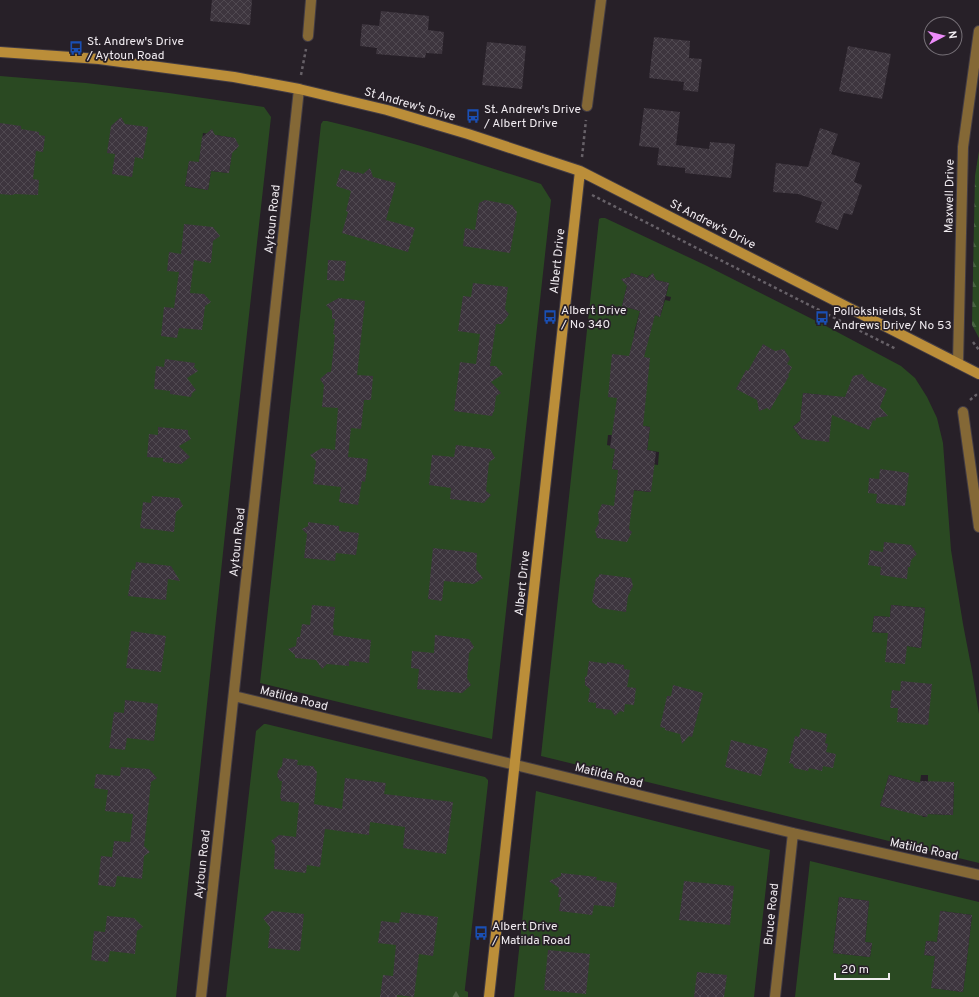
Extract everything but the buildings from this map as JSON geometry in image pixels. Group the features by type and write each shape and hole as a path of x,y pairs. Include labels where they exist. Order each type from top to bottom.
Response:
{"street":[{"path":"308,36 311,0"},
{"path":"588,106 601,0"},
{"name":"Maxwell Drive","path":"958,363 963,147 979,34"},
{"name":"St Andrew's Drive","path":"0,52 99,59 227,76 300,89 387,110 481,138 580,171 979,374"},
{"name":"Aytoun Road","path":"200,997 300,89"},
{"name":"Albert Drive","path":"489,997 580,171"},
{"path":"963,412 979,527"},
{"name":"Matilda Road","path":"234,696 793,834 979,874"},
{"name":"Bruce Road","path":"775,997 793,834"}],"path":[{"path":"300,89 308,36"},
{"path":"580,171 588,106"},
{"path":"578,188 896,350"}],"green space":[{"path":"0,76 86,83 264,107 271,117 176,997 0,997","holes":["203,133 234,138 238,146 236,150 232,150 229,173 211,171 208,190 185,186 189,162 199,162"]},
{"path":"323,121 408,142 541,184 551,200 492,739 260,683 321,124"},
{"path":"979,151 979,338 972,325 975,176"},
{"path":"605,218 705,265 901,366 915,378 927,397 937,418 943,443 951,550 979,714 979,863 541,756 599,219","holes":["631,273 647,278 650,275 656,280 669,283 666,296 671,297 670,301 665,300 660,317 655,315 641,335 634,333 640,311 622,306 627,286 626,278 630,277","803,393 831,396 802,439 793,427 803,418 801,416","637,425 650,427 647,450 659,452 658,465 645,463 650,492 632,490 626,471 612,469 616,449 607,445 608,435 612,435","891,605 925,608 921,648 907,646 888,633 872,632 874,616 890,617","889,775 920,783 921,775 928,775 928,782 954,783 953,815 928,814 926,817 923,817 921,814 880,806"]},
{"path":"264,724 485,777 488,780 464,997 226,997 256,731"},
{"path":"536,791 770,850 754,997 514,997"},
{"path":"810,861 979,902 979,997 795,997","holes":["839,897 869,901 865,942 872,943 870,957 833,953","941,911 972,915 963,992 932,988 935,956 925,955 926,941 937,942"]},
{"path":"453,986 468,992 468,997 451,997"}],"place":[{"name":"St. Andrew's Drive / Aytoun Road","path":"76,48"},
{"name":"St. Andrew's Drive / Albert Drive","path":"473,116"},
{"name":"Albert Drive / No 340","path":"550,317"},
{"name":"Pollokshields, St Andrews Drive/ No 53","path":"822,318"},
{"name":"Albert Drive / Matilda Road","path":"481,933"}]}
